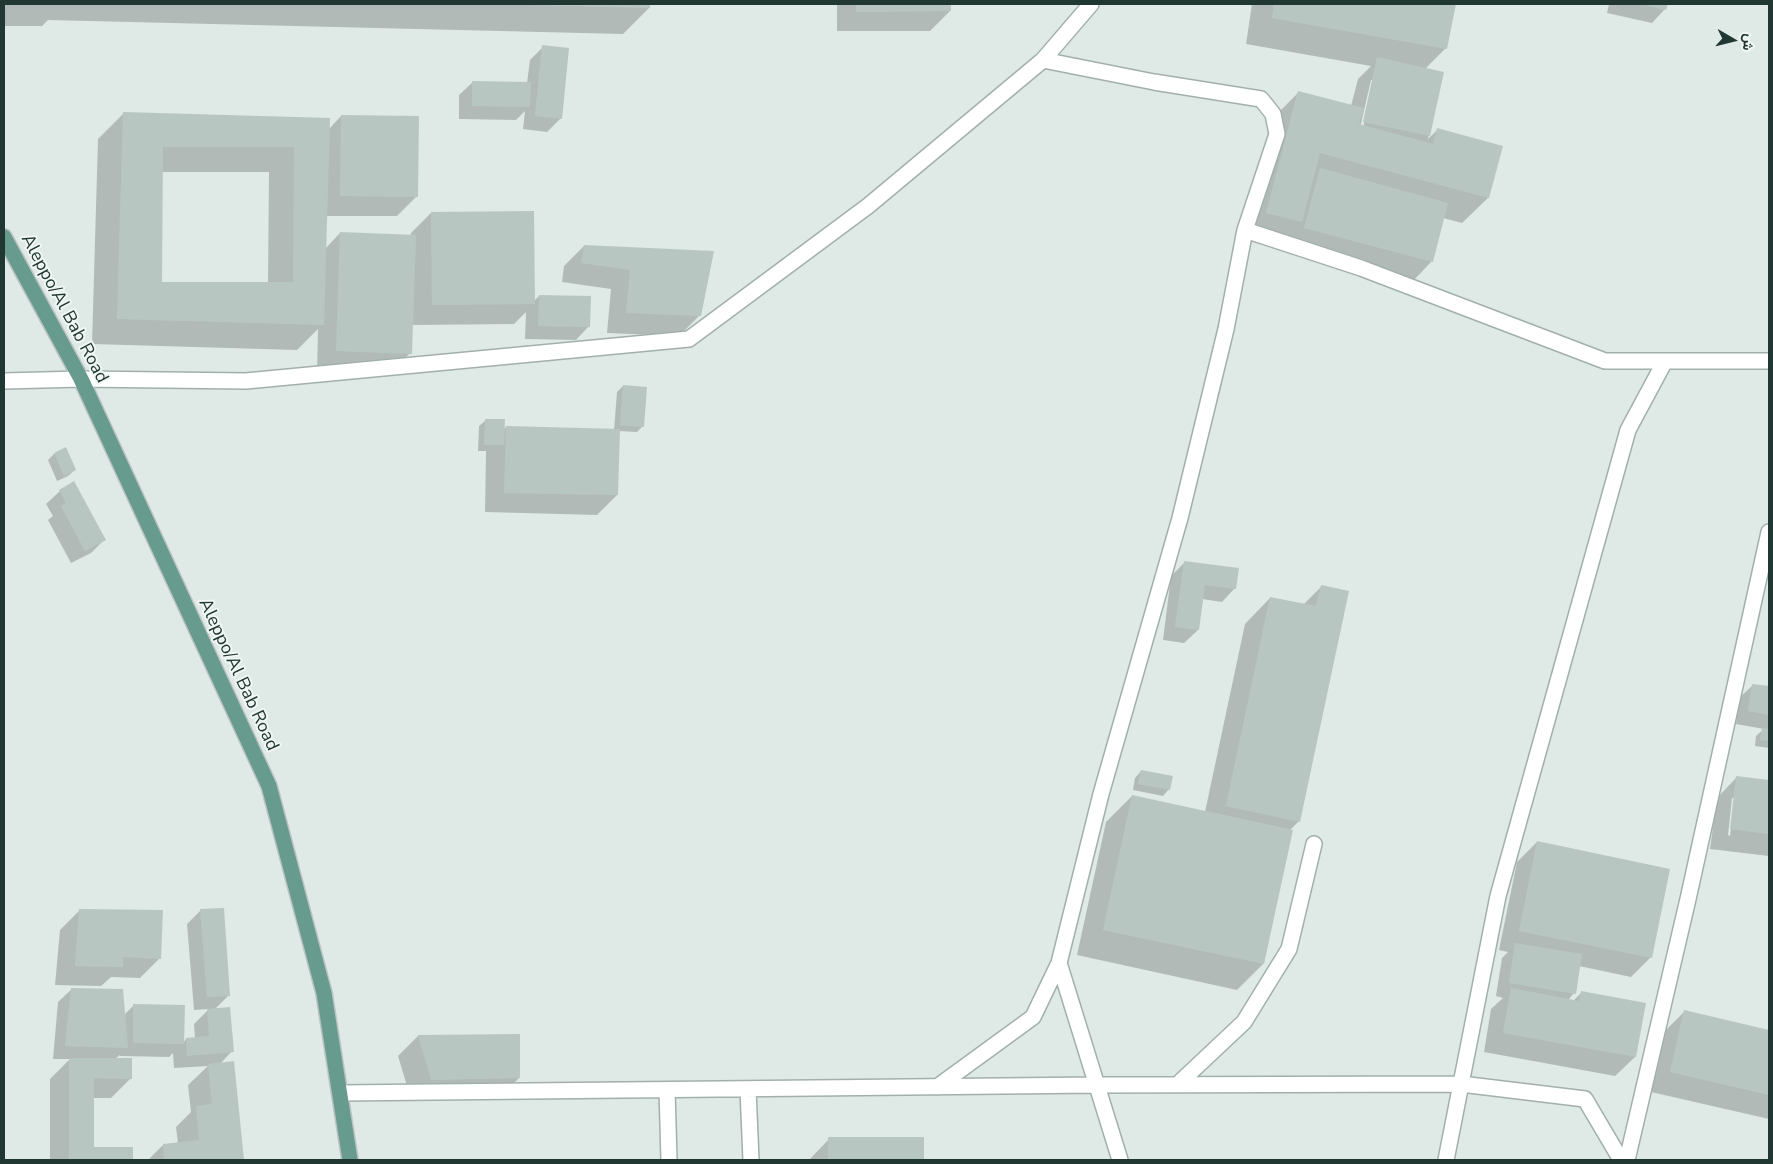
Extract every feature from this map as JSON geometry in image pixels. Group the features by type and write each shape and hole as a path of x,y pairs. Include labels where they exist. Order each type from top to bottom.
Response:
{"main road":[{"name":"Aleppo/Al Bab Road","path":"4,236 82,379 268,786 324,993 350,1160"}],"street":[{"path":"4,381 82,379 246,381 689,339 868,206 1043,60 1091,4"},
{"path":"937,1087 1033,1017 1059,963 1101,794 1180,518 1226,328 1245,230 1277,134 1274,114 1261,99 1154,82 1043,60"},
{"path":"1245,230 1361,268 1605,362 1769,361"},
{"path":"1446,1160 1498,896 1628,430 1665,361"},
{"path":"1627,1160 1688,899 1769,532"},
{"path":"1177,1085 1244,1022 1289,949 1314,844"},
{"path":"1059,963 1120,1160"},
{"path":"340,1093 1097,1085 1461,1084 1585,1098 1621,1160"},
{"path":"748,1089 751,1160"},
{"path":"667,1090 669,1160"}],"building":[{"path":"650,4 650,8 531,5"},
{"path":"856,4 951,4 951,11 856,12"},
{"path":"1274,4 1456,4 1447,49 1272,18"},
{"path":"1641,4 1668,4 1666,10"},
{"path":"542,45 569,48 562,119 535,116"},
{"path":"1377,57 1444,72 1430,136 1363,122"},
{"path":"472,81 531,82 530,107 472,106"},
{"path":"1298,91 1364,108 1359,124 1433,144 1437,128 1503,146 1489,198 1320,153 1302,222 1266,213"},
{"path":"123,112 330,118 324,325 117,319","holes":["163,147 294,147 293,282 162,282"]},
{"path":"341,115 419,116 418,197 340,196"},
{"path":"1320,168 1448,203 1433,262 1304,228"},
{"path":"534,211 535,304 432,305 431,212"},
{"path":"340,232 416,235 412,354 336,351"},
{"path":"584,245 714,251 701,316 626,313 630,270 581,263"},
{"path":"539,295 591,296 590,327 538,326"},
{"path":"623,385 647,387 644,427 620,425"},
{"path":"485,419 505,419 504,445 484,445"},
{"path":"506,426 620,429 618,495 504,493"},
{"path":"66,447 76,470 64,476 54,453"},
{"path":"74,481 106,540 85,551 61,506 66,503 59,490"},
{"path":"1184,561 1239,568 1236,589 1205,585 1199,630 1175,627"},
{"path":"1321,585 1349,591 1300,822 1226,806 1270,597 1316,606"},
{"path":"1752,684 1769,686 1769,715 1748,711"},
{"path":"1762,728 1769,729 1769,741 1760,740"},
{"path":"1141,770 1173,776 1170,790 1138,784"},
{"path":"1736,776 1769,780 1769,834 1730,829"},
{"path":"1132,795 1293,830 1264,964 1103,930"},
{"path":"1537,841 1670,869 1652,958 1519,931"},
{"path":"224,908 230,996 207,997 200,909"},
{"path":"79,909 163,910 161,959 123,957 123,967 75,966"},
{"path":"1515,943 1582,954 1576,994 1509,983"},
{"path":"71,988 123,989 128,1048 65,1046"},
{"path":"1511,988 1579,1001 1581,991 1646,1003 1636,1057 1503,1033"},
{"path":"133,1004 185,1005 184,1044 133,1043"},
{"path":"230,1007 234,1052 187,1056 186,1038 209,1036 207,1009"},
{"path":"1684,1010 1769,1030 1769,1095 1670,1072"},
{"path":"520,1034 520,1078 431,1080 418,1035"},
{"path":"69,1058 132,1058 132,1079 94,1078 94,1147 133,1147 133,1160 69,1160"},
{"path":"234,1061 244,1160 164,1160 163,1144 199,1140 196,1106 212,1104 208,1064"},
{"path":"828,1137 924,1137 924,1160 828,1160"}]}
